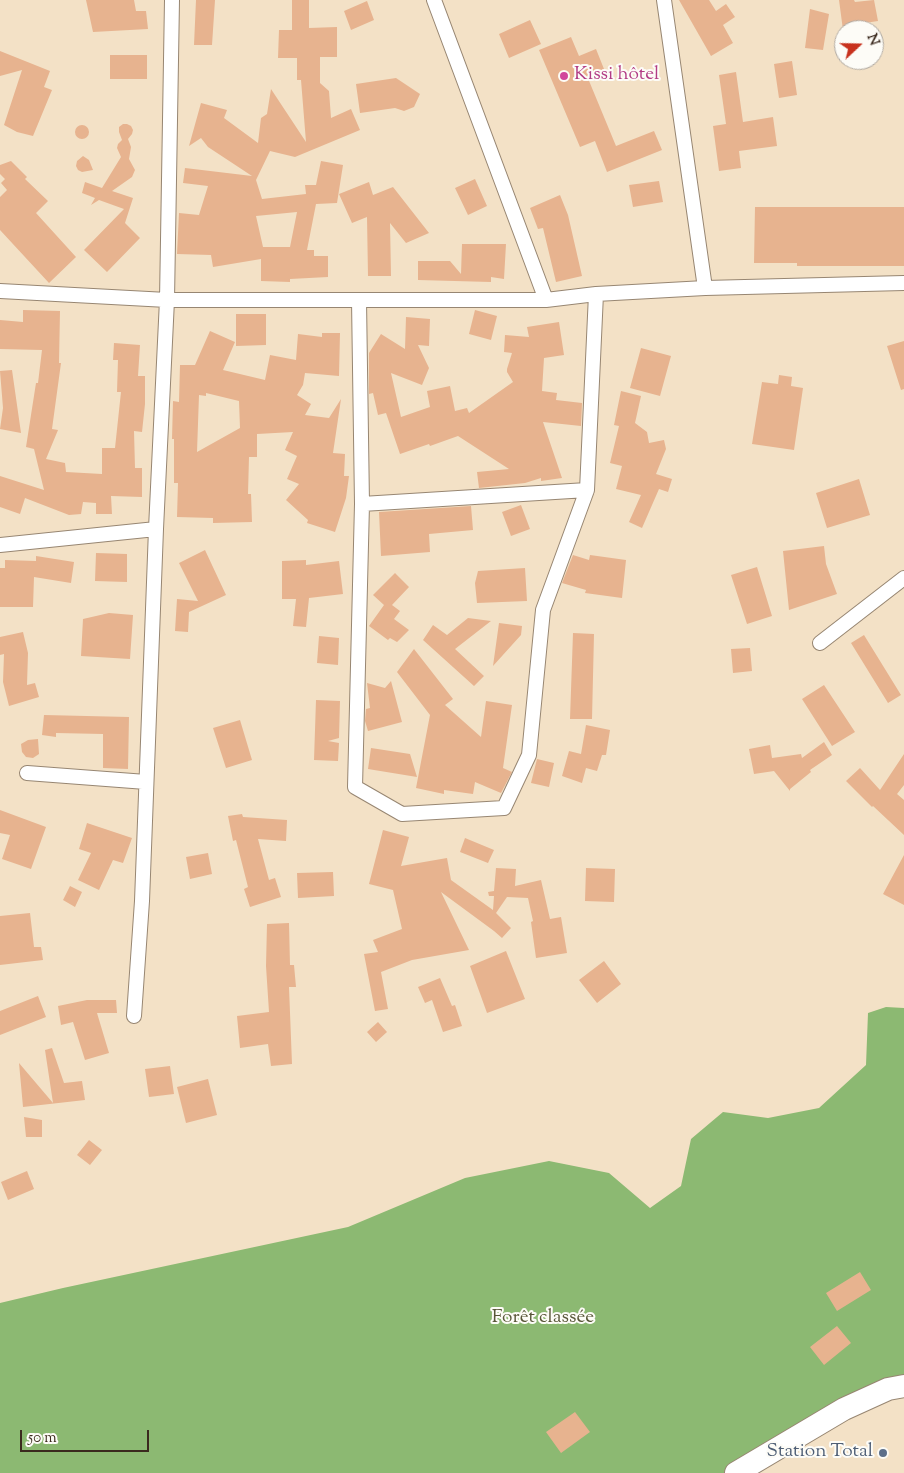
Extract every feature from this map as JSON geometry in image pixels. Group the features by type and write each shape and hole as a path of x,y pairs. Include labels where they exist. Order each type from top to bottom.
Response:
{"highway":[{"path":"736,1473 844,1409 899,1384"}],"street":[{"path":"134,1016 142,901 167,300 172,0"},
{"path":"434,0 546,300"},
{"path":"664,0 705,288"},
{"path":"0,291 167,300 546,300 596,294 705,288 904,283"},
{"path":"359,300 362,504 355,787 402,814 504,808 529,755 543,610 587,490 596,294"},
{"path":"362,504 587,490"},
{"path":"0,545 156,529"},
{"path":"820,643 904,578"},
{"path":"26,773 146,782"}],"green space":[{"name":"Forêt classée","path":"886,1007 904,1008 904,1375 758,1473 0,1473 0,1303 348,1227 465,1178 549,1161 609,1173 650,1208 681,1186 691,1139 723,1112 768,1118 819,1108 866,1065 868,1013"}],"building":[{"path":"86,0 134,0 136,11 146,11 148,29 93,32"},
{"path":"196,0 215,0 212,45 194,45"},
{"path":"292,0 309,0 309,28 337,27 337,57 320,57 320,83 329,91 331,118 351,109 360,130 295,157 270,151 256,180 262,199 306,194 305,185 316,185 321,161 343,165 337,203 316,204 307,250 314,250 314,256 328,256 328,277 290,279 290,282 261,281 261,259 213,267 211,255 177,254 179,213 199,215 208,186 183,183 185,168 252,176 208,147 201,138 189,146 201,103 227,110 224,118 258,143 261,118 267,114 271,89 306,142 301,80 297,80 297,58 278,58 279,30 292,30","holes":["297,212 290,247 263,247 256,216"]},
{"path":"679,0 709,0 716,11 726,4 735,17 723,25 733,43 711,56"},
{"path":"839,0 854,0 855,2 874,0 878,20 842,20"},
{"path":"367,1 374,20 351,30 344,11"},
{"path":"810,9 829,14 823,50 805,48"},
{"path":"530,20 541,44 509,58 499,34"},
{"path":"571,37 579,56 596,49 604,69 587,76 616,146 654,131 662,150 607,172 595,141 580,147 539,50"},
{"path":"0,51 50,71 44,87 52,90 33,136 17,132 4,125 22,70 0,76"},
{"path":"110,55 147,55 147,79 110,79"},
{"path":"792,61 797,95 779,98 774,64"},
{"path":"736,72 743,122 773,117 777,146 739,151 741,168 719,171 713,126 726,124 719,75"},
{"path":"396,78 420,94 414,107 404,111 395,108 360,113 356,84"},
{"path":"123,124 131,126 133,130 128,139 131,147 129,159 135,170 132,177 112,191 133,198 125,223 140,238 107,272 84,250 124,209 99,200 91,205 95,198 82,193 85,182 102,188 121,157 117,148 122,140 119,127"},
{"path":"79,125 85,125 89,132 85,139 79,139 75,135 75,129"},
{"path":"83,156 89,160 93,170 82,172 78,170 76,166 77,161"},
{"path":"11,161 27,177 25,179 48,201 36,213 76,257 49,283 0,230 0,197 7,190 1,183 5,179 0,174 0,165"},
{"path":"475,179 487,206 468,215 455,188"},
{"path":"659,181 663,202 633,207 629,185"},
{"path":"369,182 373,195 393,187 429,233 406,243 390,223 391,276 368,276 367,217 352,223 339,194"},
{"path":"560,195 568,215 582,276 556,282 543,228 538,229 530,208"},
{"path":"755,207 904,207 904,266 797,266 797,263 754,263"},
{"path":"462,244 506,244 504,279 491,277 491,282 418,280 418,261 450,261 461,274"},
{"path":"23,310 60,311 59,363 61,363 52,429 58,430 46,459 65,463 66,472 102,474 102,448 115,448 121,392 117,392 118,360 113,360 114,343 140,345 138,376 145,376 145,404 142,432 134,431 135,468 142,468 142,497 111,496 112,514 96,514 96,503 83,502 81,514 69,515 25,498 20,514 0,507 0,476 44,490 34,449 26,447 42,350 0,349 0,320 23,322"},
{"path":"475,310 497,316 491,340 469,334"},
{"path":"236,314 266,314 266,345 236,346"},
{"path":"406,317 430,319 429,346 418,345 429,368 422,385 391,373 401,417 430,407 427,391 450,386 455,411 467,408 469,413 513,382 507,372 512,353 504,352 505,335 529,337 527,327 559,322 564,355 544,358 542,391 557,393 556,400 582,403 581,426 543,422 562,478 541,481 541,478 525,483 479,488 477,472 509,469 458,436 400,454 386,413 378,415 373,393 369,394 369,353 381,334 405,349"},
{"path":"210,331 235,342 223,370 265,380 270,355 296,360 298,334 322,337 322,333 340,333 339,376 305,373 303,385 297,395 311,404 305,415 329,418 341,399 333,453 345,454 344,476 349,476 346,498 335,532 307,523 308,520 286,500 299,484 287,479 297,456 285,450 293,432 257,434 257,457 249,457 248,494 251,494 252,522 213,523 213,518 177,517 178,483 174,483 174,439 172,439 173,401 179,402 180,365 195,365","holes":["206,393 239,401 240,428 197,452 199,395 206,396"]},
{"path":"904,341 904,389 901,390 887,346"},
{"path":"641,348 671,356 660,396 630,388"},
{"path":"12,370 21,433 0,429 3,408 0,371"},
{"path":"779,375 792,377 791,386 803,388 794,450 752,444 762,382 778,384"},
{"path":"621,391 641,396 635,423 647,432 649,443 664,440 666,449 656,474 672,479 668,492 659,489 642,528 629,522 641,495 616,489 622,466 610,463 619,426 614,425"},
{"path":"859,479 870,515 827,528 816,493"},
{"path":"521,505 530,529 511,536 502,512"},
{"path":"471,506 473,530 429,534 430,552 381,556 379,512"},
{"path":"824,546 826,564 837,594 789,610 783,551"},
{"path":"205,550 226,595 189,612 188,632 175,631 177,599 198,601 179,563"},
{"path":"96,553 127,554 127,582 95,581"},
{"path":"573,555 589,560 590,555 626,560 622,598 585,593 586,590 562,583"},
{"path":"36,556 74,562 71,583 34,577 33,607 0,607 0,568 5,568 5,560 36,561"},
{"path":"306,560 306,565 339,561 343,594 309,598 306,627 293,626 296,599 282,599 282,561"},
{"path":"757,567 772,616 747,624 731,575"},
{"path":"525,568 527,601 477,603 475,583 478,571"},
{"path":"395,573 409,587 392,605 400,611 394,619 409,630 397,642 390,638 388,640 369,626 384,605 373,595"},
{"path":"109,613 133,615 130,659 81,656 83,619"},
{"path":"468,618 491,621 455,649 484,676 474,686 423,640 433,625 447,635"},
{"path":"499,623 522,626 521,635 493,666"},
{"path":"23,632 28,653 27,685 35,683 39,697 9,706 3,682 4,654 0,655 0,637"},
{"path":"573,633 594,634 592,719 570,719"},
{"path":"864,635 901,695 888,703 851,643"},
{"path":"319,636 339,638 338,665 317,663"},
{"path":"750,648 752,671 733,673 731,649"},
{"path":"414,649 453,699 445,705 481,737 486,701 512,705 503,768 512,772 501,793 475,782 473,794 444,790 444,794 416,788 430,715 397,672"},
{"path":"391,681 402,722 368,731 365,721 366,709 370,708 367,683 385,688"},
{"path":"824,685 855,732 832,746 802,699"},
{"path":"316,700 340,701 339,738 328,741 339,743 338,761 314,760"},
{"path":"44,715 129,717 128,769 103,768 103,734 56,733 56,737 42,735"},
{"path":"240,720 252,760 226,768 213,728"},
{"path":"586,725 610,730 606,755 602,755 597,771 586,768 582,783 562,776 569,751 581,754"},
{"path":"38,739 39,754 33,758 26,757 22,752 21,744 28,740"},
{"path":"824,742 832,755 810,770 811,772 790,791 774,771 754,774 749,749 770,745 772,758 801,754 802,758"},
{"path":"371,748 410,754 417,777 368,769"},
{"path":"904,754 904,785 897,794 904,800 904,835 846,781 860,768 880,790"},
{"path":"537,759 554,763 549,787 531,783"},
{"path":"0,810 46,827 31,869 2,859 10,835 0,833"},
{"path":"242,814 243,817 287,820 286,841 258,839 269,880 275,878 281,897 250,907 244,889 248,887 236,840 233,841 228,816"},
{"path":"87,823 132,838 123,863 113,860 99,890 78,880 91,853 79,849"},
{"path":"383,830 409,837 401,866 447,858 451,880 493,910 494,896 489,896 488,892 494,891 496,868 516,869 515,886 541,880 550,919 561,917 567,953 536,958 531,922 533,921 528,898 507,897 496,913 511,928 502,938 441,892 469,950 412,960 381,972 388,1009 375,1011 364,954 378,952 373,940 402,929 393,890 369,884"},
{"path":"465,838 494,850 488,863 460,852"},
{"path":"208,853 212,874 190,879 186,857"},
{"path":"904,855 904,905 883,894"},
{"path":"586,868 615,869 614,902 585,901"},
{"path":"333,872 334,896 298,898 297,873"},
{"path":"70,886 82,892 75,907 63,900"},
{"path":"30,913 34,947 41,947 43,960 0,965 0,916"},
{"path":"289,923 290,965 294,965 296,987 289,987 292,1064 271,1066 268,1044 240,1048 237,1016 269,1012 266,966 267,924"},
{"path":"506,951 525,999 487,1013 470,966"},
{"path":"604,961 621,984 597,1003 579,980"},
{"path":"440,978 452,1006 455,1005 462,1026 443,1032 432,1000 425,1003 418,987"},
{"path":"38,996 46,1017 0,1035 0,1011"},
{"path":"87,1000 116,1000 117,1013 97,1013 109,1053 85,1060 73,1022 61,1025 58,1006"},
{"path":"378,1022 387,1032 376,1042 367,1032"},
{"path":"52,1048 64,1083 82,1081 85,1100 23,1107 19,1063 53,1103 45,1050"},
{"path":"170,1066 174,1094 149,1097 145,1069"},
{"path":"208,1079 217,1115 186,1123 177,1087"},
{"path":"24,1117 42,1120 42,1137 26,1137"},
{"path":"89,1140 102,1150 90,1165 77,1155"},
{"path":"27,1171 34,1189 8,1200 1,1182"},
{"path":"860,1272 871,1290 837,1311 826,1293"},
{"path":"837,1326 851,1343 824,1365 810,1347"},
{"path":"575,1412 590,1432 561,1453 546,1432"}],"place":[{"name":"Kissi hôtel","path":"564,76"},
{"name":"Station Total","path":"883,1453"}]}
